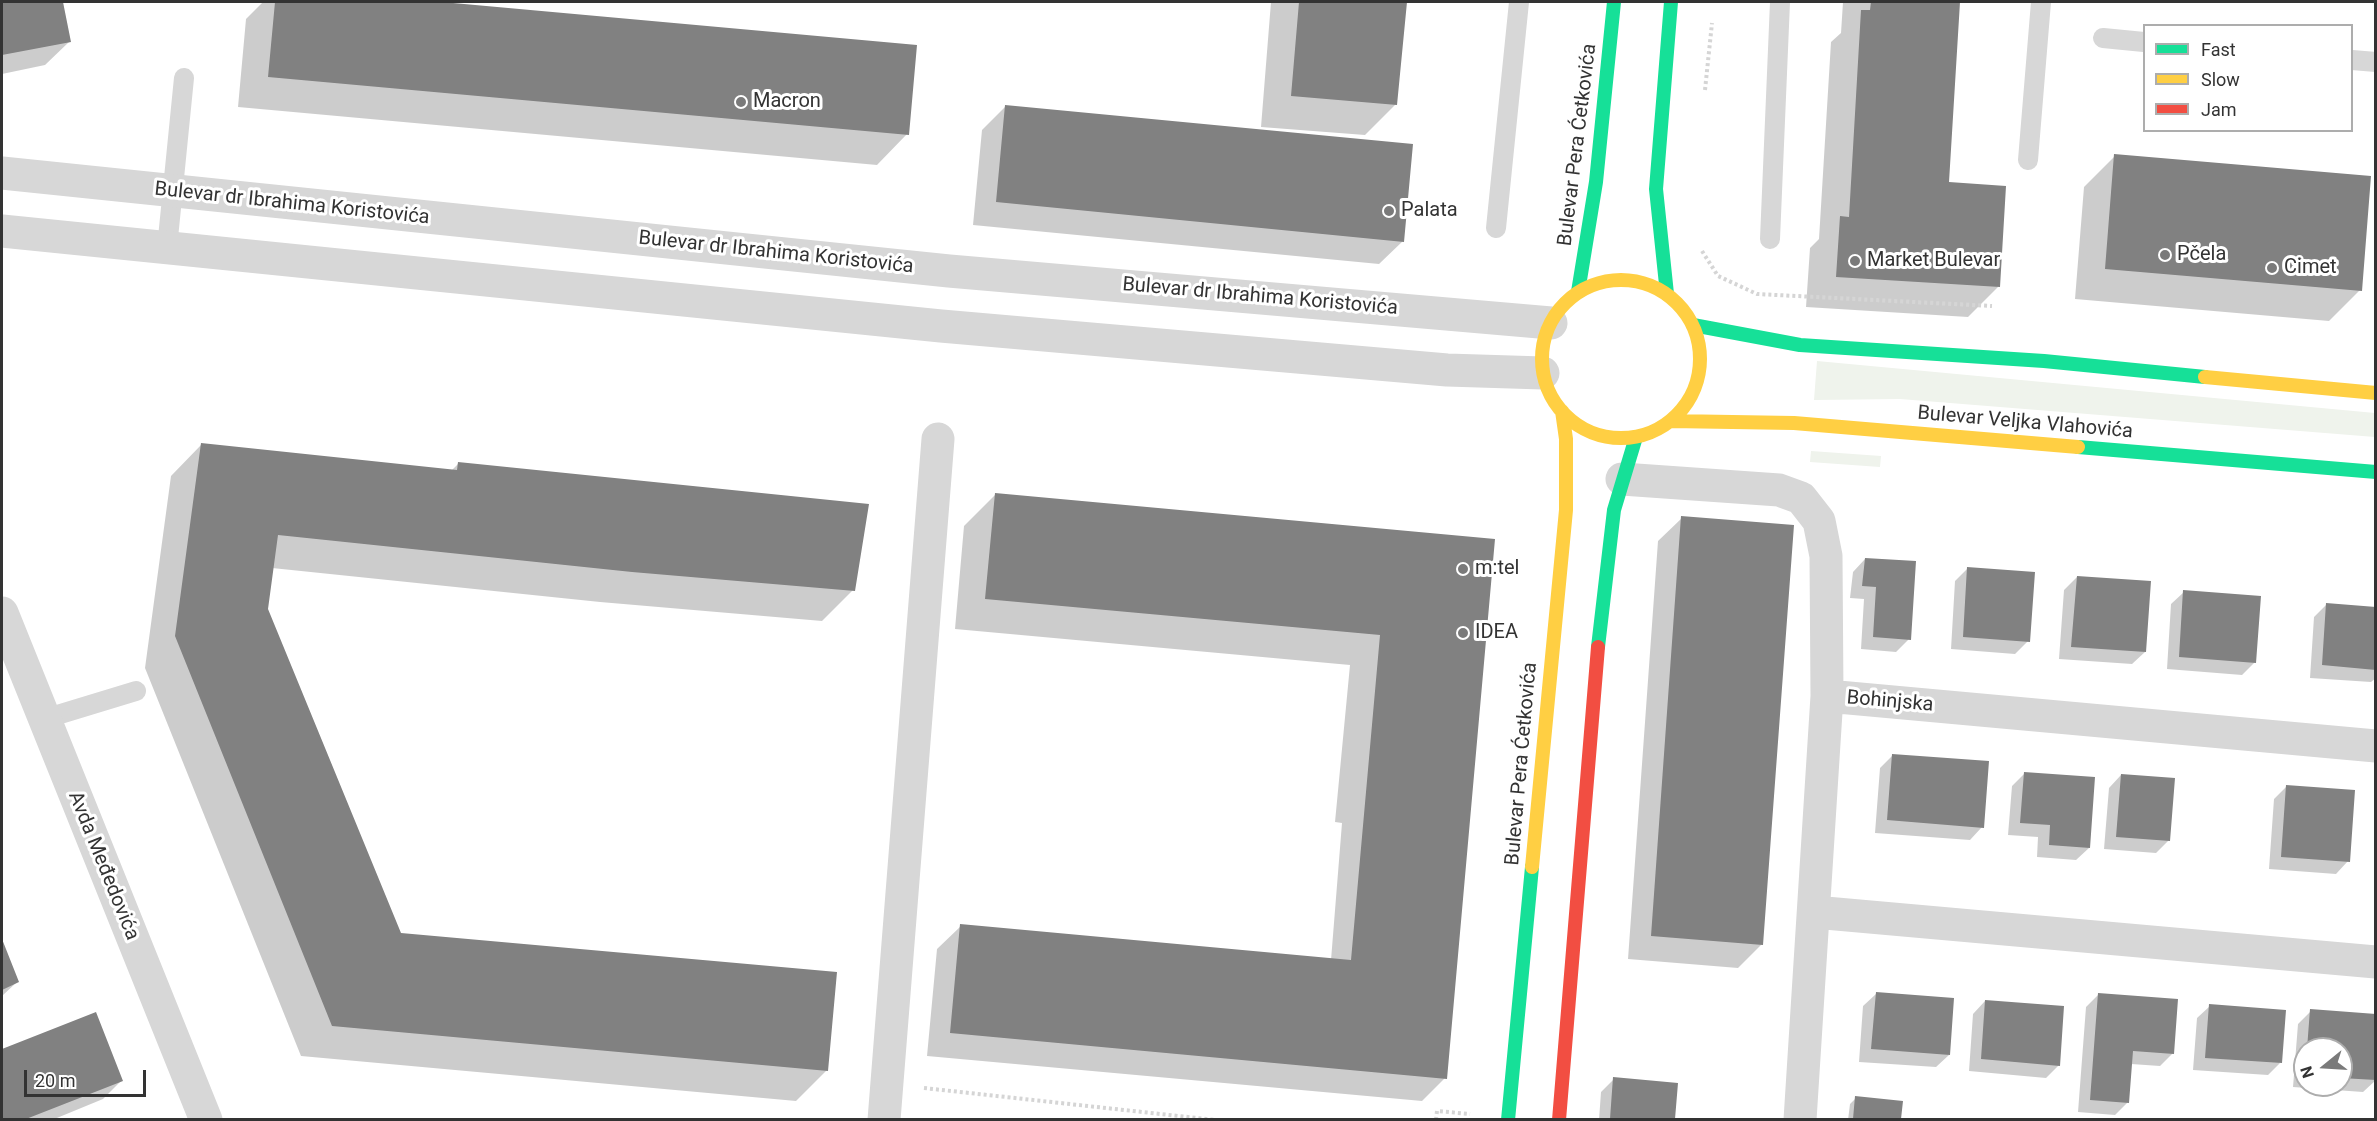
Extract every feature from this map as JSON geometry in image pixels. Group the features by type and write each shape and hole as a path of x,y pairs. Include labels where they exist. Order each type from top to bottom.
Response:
{"main road":[{"name":"Bulevar Pera Ćetkovića","path":"1578,292 1596,182 1614,2"},
{"path":"1667,294 1656,189 1671,2"},
{"path":"1623,280 1646,283 1667,294 1682,308 1693,325 1700,355 1696,387 1686,405 1671,421 1657,430 1636,437 1616,438 1596,434 1577,425 1553,400 1543,373 1543,348 1551,323 1562,306 1578,292 1599,283 1623,280"},
{"path":"1693,325 1800,345 2044,361 2376,393"},
{"name":"Bulevar Pera Ćetkovića","path":"1508,1119 1566,510 1566,439 1562,411"},
{"name":"Bulevar Veljka Vlahovića","path":"1671,421 1794,423 2376,472"},
{"path":"1559,1119 1604,589 1614,510 1636,437"}],"street":[{"name":"Bulevar dr Ibrahima Koristovića","path":"2,173 949,271 1551,323"},
{"path":"2,231 941,326 1447,370 1543,373"},
{"path":"884,1119 938,439"},
{"path":"1622,479 1779,490 1801,498 1819,521 1826,556 1827,696"},
{"name":"Avda Međedovića","path":"2,613 206,1119"},
{"name":"Bohinjska","path":"1800,1119 1827,696 2376,746"},
{"path":"1814,912 2376,962"}],"lane":[{"path":"1496,228 1519,2"},
{"path":"1770,238 1780,2"},
{"path":"2028,160 2041,2"},
{"path":"2103,38 2143,42"},
{"path":"2353,60 2376,62"},
{"path":"167,248 184,78"},
{"path":"44,719 136,691"}],"path":[{"path":"887,1084 1215,1119"},
{"path":"1436,1119 1437,1111 1472,1114"}],"shaded area":[{"path":"1817,361 2375,413 2375,437 1900,399 1814,400"},
{"path":"1811,451 1881,456 1880,467 1810,462"}],"building":[{"path":"2,2 63,2 71,42 2,55"},
{"path":"275,2 442,2 917,45 909,135 268,77"},
{"path":"1299,2 1407,2 1397,105 1291,96"},
{"path":"1871,2 1960,2 1949,182 2006,186 2000,287 1836,277 1840,216 1849,217 1861,10 1870,10"},
{"path":"1005,105 1413,144 1404,242 996,202"},
{"path":"2114,154 2371,176 2362,291 2105,269"},
{"path":"201,443 457,470 458,462 869,504 855,591 632,572 278,535 268,609 401,933 837,972 828,1071 332,1026 175,636"},
{"path":"995,493 1495,539 1447,1079 950,1033 960,924 1351,960 1380,635 985,599"},
{"path":"1681,516 1794,525 1763,945 1651,936"},
{"path":"1865,558 1916,561 1911,640 1873,637 1876,587 1862,586"},
{"path":"1967,567 2035,572 2030,642 1963,637"},
{"path":"2077,576 2151,581 2146,652 2071,647"},
{"path":"2183,590 2261,596 2256,663 2179,657"},
{"path":"2326,603 2376,607 2376,670 2322,665"},
{"path":"1892,754 1989,761 1984,828 1887,820"},
{"path":"2024,772 2095,777 2090,848 2049,845 2050,825 2020,823"},
{"path":"2121,774 2175,778 2170,841 2116,837"},
{"path":"2286,785 2355,790 2350,862 2281,857"},
{"path":"2,939 19,982 2,990"},
{"path":"1876,992 1954,998 1950,1055 1871,1049"},
{"path":"2098,993 2178,999 2174,1054 2133,1051 2129,1103 2090,1100"},
{"path":"1985,1000 2064,1006 2060,1066 1981,1059"},
{"path":"2209,1004 2286,1010 2282,1063 2205,1058"},
{"path":"2310,1009 2376,1014 2376,1080 2353,1079 2353,1037 2308,1037"},
{"path":"96,1012 123,1081 26,1119 2,1119 2,1049"},
{"path":"1613,1077 1678,1083 1675,1119 1610,1119"},
{"path":"1855,1096 1903,1101 1901,1119 1853,1119"}],"traffic: fast":[{"path":"1578,292 1596,182 1614,2"},
{"path":"1667,294 1656,189 1671,2"},
{"path":"1693,325 1800,345 2044,361 2205,377"},
{"path":"1598,647 1614,510 1636,437"},
{"path":"2078,447 2376,472"},
{"path":"1508,1120 1532,867"}],"traffic: slow":[{"path":"1621,280 1651,286 1665,293 1677,303 1687,315 1694,329 1700,359 1694,389 1687,403 1677,415 1665,425 1651,432 1621,438 1591,432 1577,425 1565,415 1555,403 1548,389 1542,359 1548,329 1555,315 1565,303 1577,293 1591,286 1621,280"},
{"path":"2205,377 2376,393"},
{"path":"1532,867 1566,510 1566,439 1562,411"},
{"path":"1671,421 1794,423 2078,447"}],"traffic: jam":[{"path":"1559,1120 1598,647"}],"place":[{"name":"Macron","path":"741,102"},
{"name":"Palata","path":"1389,211"},
{"name":"Pčela","path":"2165,255"},
{"name":"Market Bulevar","path":"1855,261"},
{"name":"Cimet","path":"2272,268"},
{"name":"m:tel","path":"1463,569"},
{"name":"IDEA","path":"1463,633"}]}
